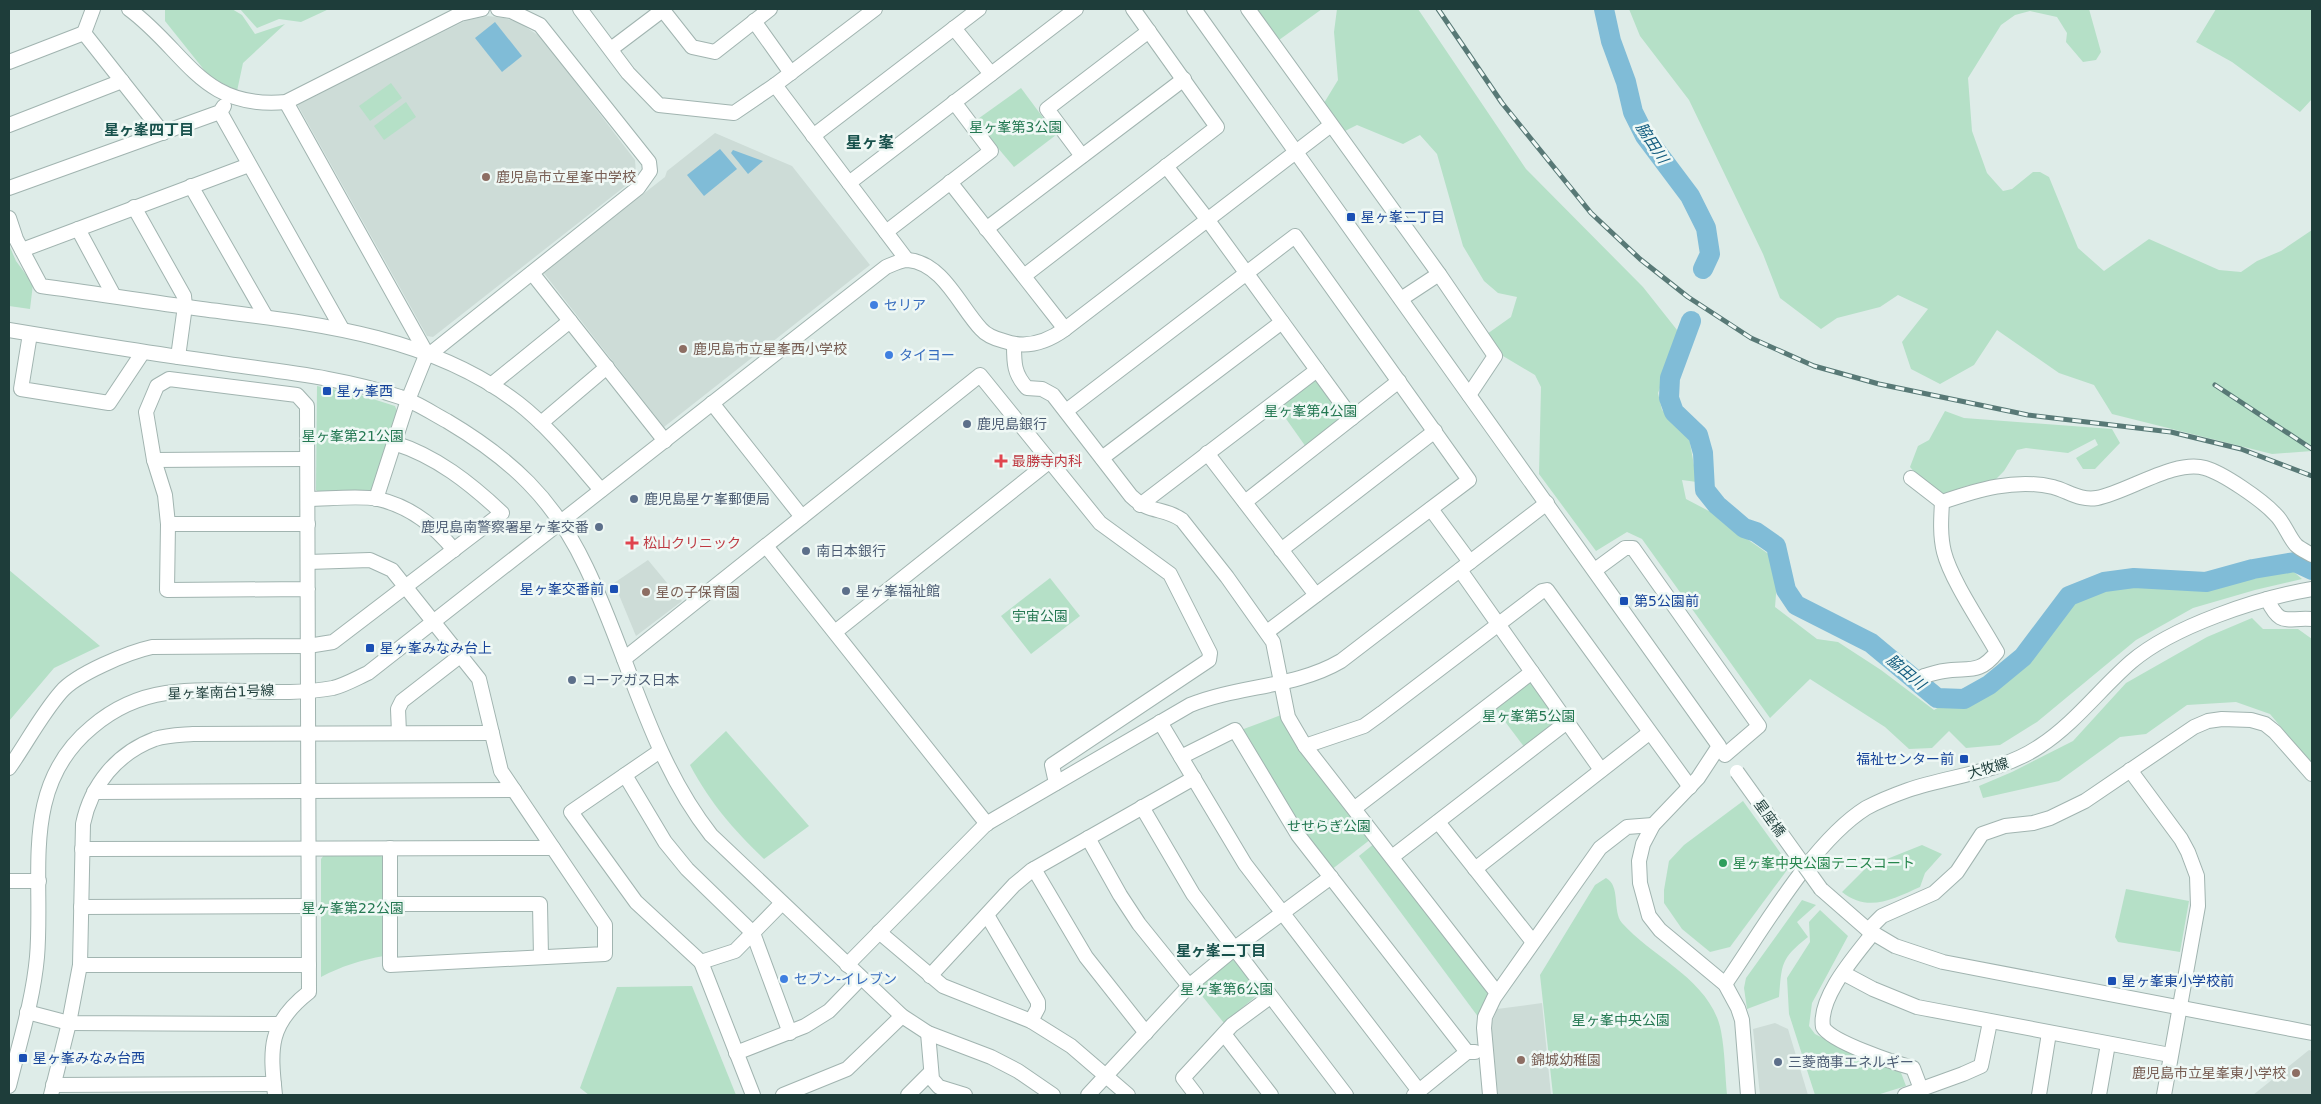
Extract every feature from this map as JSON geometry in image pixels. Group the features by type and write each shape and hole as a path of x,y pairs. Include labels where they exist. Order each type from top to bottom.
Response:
{"street":[{"path":"9,62 84,33 93,9"},
{"path":"129,9 139,16 203,81 230,96 253,103 286,102 460,14 482,9"},
{"path":"376,499 408,400 428,356 638,188 650,171 648,162 540,25 511,11 498,9"},
{"path":"580,9 628,73 659,105 734,113 775,85 874,9"},
{"path":"610,49 663,9 692,46 714,52 770,9"},
{"path":"813,136 979,9"},
{"path":"849,183 1076,9"},
{"path":"1024,276 1217,127 1133,9"},
{"name":"星座橋","path":"1194,9 1821,889 1870,932 1894,946 1943,962 2312,1033"},
{"path":"1248,9 1439,274 1495,356 1469,395"},
{"path":"754,21 791,73"},
{"path":"954,28 991,74"},
{"path":"1082,156 1046,108 1149,31"},
{"path":"84,33 162,133"},
{"path":"986,229 1184,79"},
{"path":"9,125 122,81"},
{"path":"775,85 907,260 932,270 982,331 1014,345 1041,342 1052,338 1330,125"},
{"path":"9,188 220,112 230,96"},
{"path":"286,102 428,356"},
{"path":"886,232 991,151 954,102"},
{"path":"220,112 342,330"},
{"path":"22,250 249,165"},
{"path":"1166,166 1207,219 1352,418"},
{"path":"950,182 1065,328"},
{"path":"191,186 266,317"},
{"path":"134,207 184,296 185,306 178,357"},
{"path":"9,218 22,250 41,286 266,317 342,330 380,338 457,366 518,403 541,423 601,490"},
{"path":"78,229 114,296"},
{"path":"1066,411 1295,236 1469,480 1267,632"},
{"name":"星ヶ峯南台1号線","path":"9,1086 36,971 39,834 46,792 61,761 86,732 118,708 156,694 180,691 334,688 368,673 886,267 907,260"},
{"path":"532,272 664,441"},
{"path":"1401,299 1439,274"},
{"path":"491,385 570,321"},
{"path":"1102,458 1282,322"},
{"path":"9,330 143,352 331,379 408,400 484,445 526,481 563,522 587,568 660,751 681,792 711,835 902,1016 928,1032 991,1057 1018,1071 1053,1095"},
{"path":"30,334 21,389 110,402 143,352"},
{"path":"1014,345 1014,366 1017,376 1027,388 1049,391 1140,505 1175,515 1182,520 1267,632 1276,650 1288,717 1305,746 1497,993"},
{"path":"541,423 607,367"},
{"path":"1140,505 1317,370"},
{"path":"624,659 980,375 1100,523 1170,574 1210,653 1209,660 1052,765 1056,783"},
{"path":"308,588 167,590 168,524 165,495 154,460 146,412 157,386 168,379 297,396 307,406 308,499 308,524 308,562 308,588 308,734 309,791 309,992 288,1009 279,1024 271,1055 275,1090 52,1090 69,1023 80,965 83,824 87,805 94,792 107,772 122,757 156,738 193,734 308,734 492,733"},
{"path":"1244,502 1399,381"},
{"path":"712,404 802,517"},
{"path":"1281,550 1434,431"},
{"path":"9,768 61,692 83,676 136,651 152,647 308,646 333,642 502,513 479,492 446,467 411,448 394,443"},
{"path":"1207,453 1316,595"},
{"path":"154,460 307,459"},
{"path":"834,632 1050,461"},
{"path":"1942,502 2006,484 2045,486 2082,498 2098,498 2176,469 2196,466 2206,468 2251,495 2276,514 2297,546 2312,555"},
{"path":"1910,478 1942,502"},
{"path":"308,499 376,499 396,505 427,522 440,532 454,550"},
{"path":"1924,676 1944,671 1977,669 1991,660 1997,652 1945,556 1941,530 1942,502"},
{"path":"847,965 987,824 1160,722 1209,698 1311,676 1341,661 1547,503"},
{"path":"1431,509 1498,624 1601,770"},
{"path":"168,524 308,524"},
{"path":"766,546 987,824"},
{"path":"1595,570 1625,548 1633,548 1759,726 1722,751 1652,825 1643,844 1639,861 1640,883 1649,916 1660,930 1681,950 1725,984 1738,1008 1742,1020 1748,1095"},
{"path":"308,562 370,560 392,570 479,679 501,771 605,924 605,954 390,965 390,848"},
{"name":"大牧線","path":"1725,984 1791,888 1821,849 1832,836 1867,808 1908,790 1991,768 2016,759 2038,747 2059,732 2116,675 2146,650 2206,620 2267,599 2312,588"},
{"path":"1305,746 1364,726 1542,591 1547,590 1690,787"},
{"path":"2267,599 2275,614 2285,620 2312,619"},
{"path":"398,733 398,709 402,701 460,656"},
{"path":"1355,808 1532,672"},
{"path":"1921,1090 1913,1068 1884,1060 1825,1030 1822,1020 1823,1014 1843,973 1882,916 1934,894 1957,872 1982,834 1992,829 2033,823 2056,815 2085,801 2194,727 2208,721 2222,719 2251,720 2265,724 2275,732 2312,774"},
{"path":"1160,722 1245,864 1416,1093 1467,1052 1486,1053"},
{"path":"1392,857 1567,722"},
{"path":"1181,757 1235,730 1284,814 1467,1052"},
{"path":"1475,869 1650,733"},
{"path":"660,751 571,812 636,902 701,962 752,1095"},
{"path":"2130,770 2181,839 2197,876 2198,906 2164,1095"},
{"path":"625,775 665,842 688,869 753,933 790,1033"},
{"path":"930,976 1014,885 1034,869 1194,778"},
{"path":"94,792 514,790"},
{"path":"1142,808 1193,894 1346,1095"},
{"path":"1438,822 1533,942"},
{"path":"1490,1095 1485,1017 1497,993 1600,848 1627,826 1652,825"},
{"path":"1088,838 1120,895 1139,924 1189,986"},
{"path":"82,849 553,848"},
{"path":"1034,869 1086,957 1146,1033"},
{"path":"1088,1095 1189,986 1235,948 1331,877"},
{"path":"9,881 39,881"},
{"path":"390,904 540,904 541,957"},
{"path":"701,962 735,951 782,904"},
{"path":"81,907 309,906"},
{"path":"986,914 1038,1002 1038,1008 1031,1021"},
{"path":"879,932 943,986 1031,1021 1071,1046 1128,1095"},
{"path":"80,965 309,965"},
{"path":"1843,973 1872,989 1903,1002 1944,1013 2170,1055"},
{"path":"736,1053 790,1033 829,1012 861,978"},
{"path":"1196,1095 1183,1078 1232,1026 1270,997"},
{"path":"27,1012 69,1023 279,1024"},
{"path":"783,1095 847,1069 902,1016"},
{"path":"1905,1095 1980,1066 1990,1022"},
{"path":"928,1032 932,1080 940,1087 965,1095"},
{"path":"2039,1095 2049,1033"},
{"path":"1224,1034 1271,1095"},
{"path":"2099,1095 2108,1044"},
{"path":"908,1095 931,1072"}],"shaded area":[{"name":"鹿児島市立星峯中学校","path":"488,16 518,22 541,37 635,160 636,174 633,180 433,337 427,336 297,104 467,20"},
{"name":"鹿児島市立星峯西小学校","path":"715,133 792,166 870,265 664,427 543,272 665,177 667,171"},
{"name":"星の子保育園","path":"648,560 682,601 636,636 614,583"},
{"name":"錦城幼稚園","path":"1542,1003 1551,1095 1498,1095 1491,1025 1497,1009"},
{"name":"三菱商事エネルギー","path":"1775,1023 1788,1029 1808,1095 1760,1095 1753,1029"},
{"name":"鹿児島市立星峯東小学校","path":"2309,1050 2312,1051 2312,1095 2253,1095"}],"green space":[{"path":"165,9 232,9 242,15 255,34 285,24 243,63 237,91 209,76 165,21"},
{"path":"240,9 329,9 301,22 279,19 257,28"},
{"path":"1257,9 1322,9 1279,40"},
{"path":"1337,9 1418,9 1526,169 1643,287 1681,335 1658,393 1662,410 1688,432 1697,482 1682,480 1686,499 1724,519 1734,530 1770,555 1777,582 1775,607 1817,639 1838,642 1881,670 1934,710 2015,663 2046,613 2079,582 2127,569 2180,585 2281,561 2302,579 2193,608 2136,640 2037,722 2000,745 1966,748 1949,731 1932,748 1909,749 1885,727 1810,679 1770,718 1642,539 1627,532 1596,551 1539,474 1541,387 1535,375 1503,356 1487,334 1511,317 1517,297 1498,293 1484,281 1463,246 1437,154 1420,135 1403,144 1357,125 1343,132 1324,103 1338,80 1334,32"},
{"path":"1629,9 2089,9 2101,52 2096,60 2083,62 2066,42 2067,33 2057,17 2030,11 2015,15 2001,25 1968,78 1972,131 1987,173 2003,191 2012,189 2033,172 2040,172 2049,177 2078,248 2104,271 2149,239 2219,270 2241,272 2257,261 2281,251 2312,230 2312,451 2272,454 2112,414 2094,385 2059,373 1997,330 1974,365 1940,384 1911,369 1902,342 1928,309 1898,295 1880,307 1837,318 1821,329 1780,298 1763,254 1689,100 1640,36"},
{"path":"2216,9 2312,9 2312,99 2300,112 2232,62 2196,42"},
{"path":"391,83 402,98 370,121 359,106"},
{"name":"星ヶ峯第3公園","path":"1021,88 1056,135 1014,167 975,121"},
{"path":"406,102 416,117 384,140 374,126"},
{"path":"9,245 16,261 33,284 30,309 9,306"},
{"name":"星ヶ峯第4公園","path":"1317,378 1343,413 1343,419 1306,447 1277,406"},
{"name":"星ヶ峯第21公園","path":"317,386 357,394 395,406 397,411 374,490 370,494 320,493 316,490"},
{"path":"1945,411 1964,418 2112,429 2120,443 2095,469 2083,469 2076,458 2098,445 2095,439 2068,453 2026,448 2017,450 2004,471 1995,480 1966,486 1944,495 1921,480 1910,467 1918,446 1929,440"},
{"path":"9,570 100,646 54,668 9,721"},
{"name":"宇宙公園","path":"1050,578 1080,616 1031,654 1001,616"},
{"path":"2252,618 2263,629 2298,629 2312,639 2312,764 2270,714 2236,702 2187,705 2146,734 2120,737 2059,781 1983,798 1979,786 2012,772 2073,741 2126,683 2207,637"},
{"name":"星ヶ峯第5公園","path":"1533,681 1558,718 1558,723 1525,748 1494,707 1528,682"},
{"name":"せせらぎ公園","path":"1281,715 1371,839 1331,870 1291,815 1241,730"},
{"path":"726,731 809,826 764,859 723,815 706,792 690,765"},
{"path":"1743,801 1790,866 1730,947 1710,952 1682,929 1664,903 1664,890 1669,861 1684,845"},
{"path":"1375,843 1487,990 1488,998 1479,1018 1359,856"},
{"path":"1922,845 1942,854 1925,873 1920,887 1900,896 1871,903 1861,902 1842,892 1867,867"},
{"name":"星ヶ峯第22公園","path":"380,854 384,860 384,956 352,964 321,977 321,859 324,855"},
{"name":"星ヶ峯中央公園","path":"1606,878 1613,887 1617,912 1622,923 1693,984 1706,998 1715,1013 1721,1031 1727,1095 1553,1095 1540,975 1595,885"},
{"path":"2126,889 2189,901 2180,952 2118,942 2115,937"},
{"path":"1802,900 1816,905 1797,922 1808,937 1792,951 1784,963 1779,997 1747,1009 1744,988 1746,978"},
{"path":"1820,910 1848,936 1812,1003 1809,1026 1815,1034 1874,1064 1900,1070 1906,1086 1877,1095 1815,1095 1789,1014 1787,978 1810,942 1809,922"},
{"name":"星ヶ峯第6公園","path":"1230,956 1261,992 1224,1023 1194,986"},
{"path":"692,986 736,1095 589,1095 580,1088 617,987"}],"water":[{"path":"495,22 522,56 502,72 475,38"},
{"path":"720,149 737,169 704,196 687,175"},
{"path":"733,150 763,161 748,174 731,153"}],"waterway":[{"name":"脇田川","path":"1604,9 1611,41 1626,82 1633,112 1645,136 1690,196 1706,228 1710,254 1703,269"},
{"name":"脇田川","path":"1691,321 1670,378 1669,398 1674,412 1698,435 1703,453 1705,490 1717,505 1744,528 1756,532 1776,546 1786,590 1796,605 1871,643 1937,698 1964,699 1989,685 2023,657 2069,596 2104,582 2134,578 2206,582 2253,569 2295,562 2312,570"}],"railway":[{"path":"1438,9 1502,103 1591,213 1640,259 1688,297 1751,338 1814,366 1879,384 2028,415 2171,432 2241,449 2312,476"},
{"path":"2215,385 2312,449"}],"place":[{"name":"鹿児島市立星峯中学校","path":"486,177"},
{"name":"星ヶ峯二丁目","path":"1351,217"},
{"name":"セリア","path":"874,305"},
{"name":"鹿児島市立星峯西小学校","path":"683,349"},
{"name":"タイヨー","path":"889,355"},
{"name":"星ヶ峯西","path":"327,391"},
{"name":"鹿児島銀行","path":"967,424"},
{"name":"最勝寺内科","path":"1001,461"},
{"name":"鹿児島星ケ峯郵便局","path":"634,499"},
{"name":"鹿児島南警察署星ヶ峯交番","path":"599,527"},
{"name":"松山クリニック","path":"632,543"},
{"name":"南日本銀行","path":"806,551"},
{"name":"星ヶ峯交番前","path":"614,589"},
{"name":"星ヶ峯福祉館","path":"846,591"},
{"name":"星の子保育園","path":"646,592"},
{"name":"第5公園前","path":"1624,601"},
{"name":"星ヶ峯みなみ台上","path":"370,648"},
{"name":"コーアガス日本","path":"572,680"},
{"name":"福祉センター前","path":"1964,759"},
{"name":"星ヶ峯中央公園テニスコート","path":"1723,863"},
{"name":"セブン-イレブン","path":"784,979"},
{"name":"星ヶ峯東小学校前","path":"2112,981"},
{"name":"星ヶ峯みなみ台西","path":"23,1058"},
{"name":"錦城幼稚園","path":"1521,1060"},
{"name":"三菱商事エネルギー","path":"1778,1062"},
{"name":"鹿児島市立星峯東小学校","path":"2296,1073"}],"district":[{"name":"星ヶ峯四丁目","path":"149,130"},
{"name":"星ヶ峯","path":"870,142"},
{"name":"星ヶ峯二丁目","path":"1221,951"}]}
